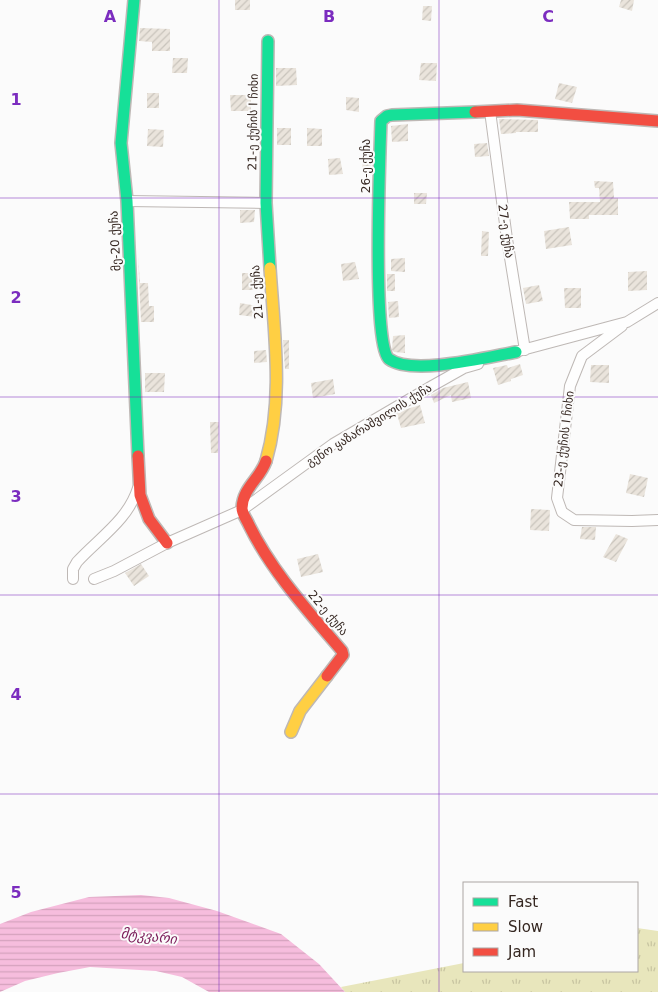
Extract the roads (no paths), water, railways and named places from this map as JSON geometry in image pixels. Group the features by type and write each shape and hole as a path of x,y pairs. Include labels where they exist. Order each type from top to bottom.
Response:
{"street":[{"name":"მე-20 ქუჩა","path":"134,0 121,143 127,201 140,495 149,519 167,542"},
{"name":"21-ე ქუჩის I ჩიხი","path":"266,203 268,41"},
{"name":"26-ე ქუჩა","path":"520,351 451,363 419,366 391,362 386,357 383,351 378,291 381,121 386,116 517,110 658,121"},
{"name":"27-ე ქუჩა","path":"490,111 520,351"},
{"path":"127,201 266,203"},
{"name":"21-ე ქუჩა","path":"242,510 245,493 264,467 269,450 275,413 277,378 266,203"},
{"name":"გენო ყაზარაშვილის ქუჩა","path":"94,579 114,571 167,542 242,510 333,444 464,368 627,322 658,304"},
{"name":"23-ე ქუჩის I ჩიხი","path":"627,322 582,356 570,386 557,498 562,512 574,520 658,520"},
{"name":"მე-20 ქუჩა","path":"72,579 73,568 77,562 105,536 128,508 135,497 140,482"},
{"name":"22-ე ქუჩა","path":"242,510 254,535 280,575 306,609 342,650 342,658 300,711 291,732"}],"water":[{"name":"მტკვარი","path":"141,895 169,898 217,911 281,934 319,964 345,992 209,992 182,977 156,971 90,967 25,981 0,992 0,924 31,912 89,897"}]}
